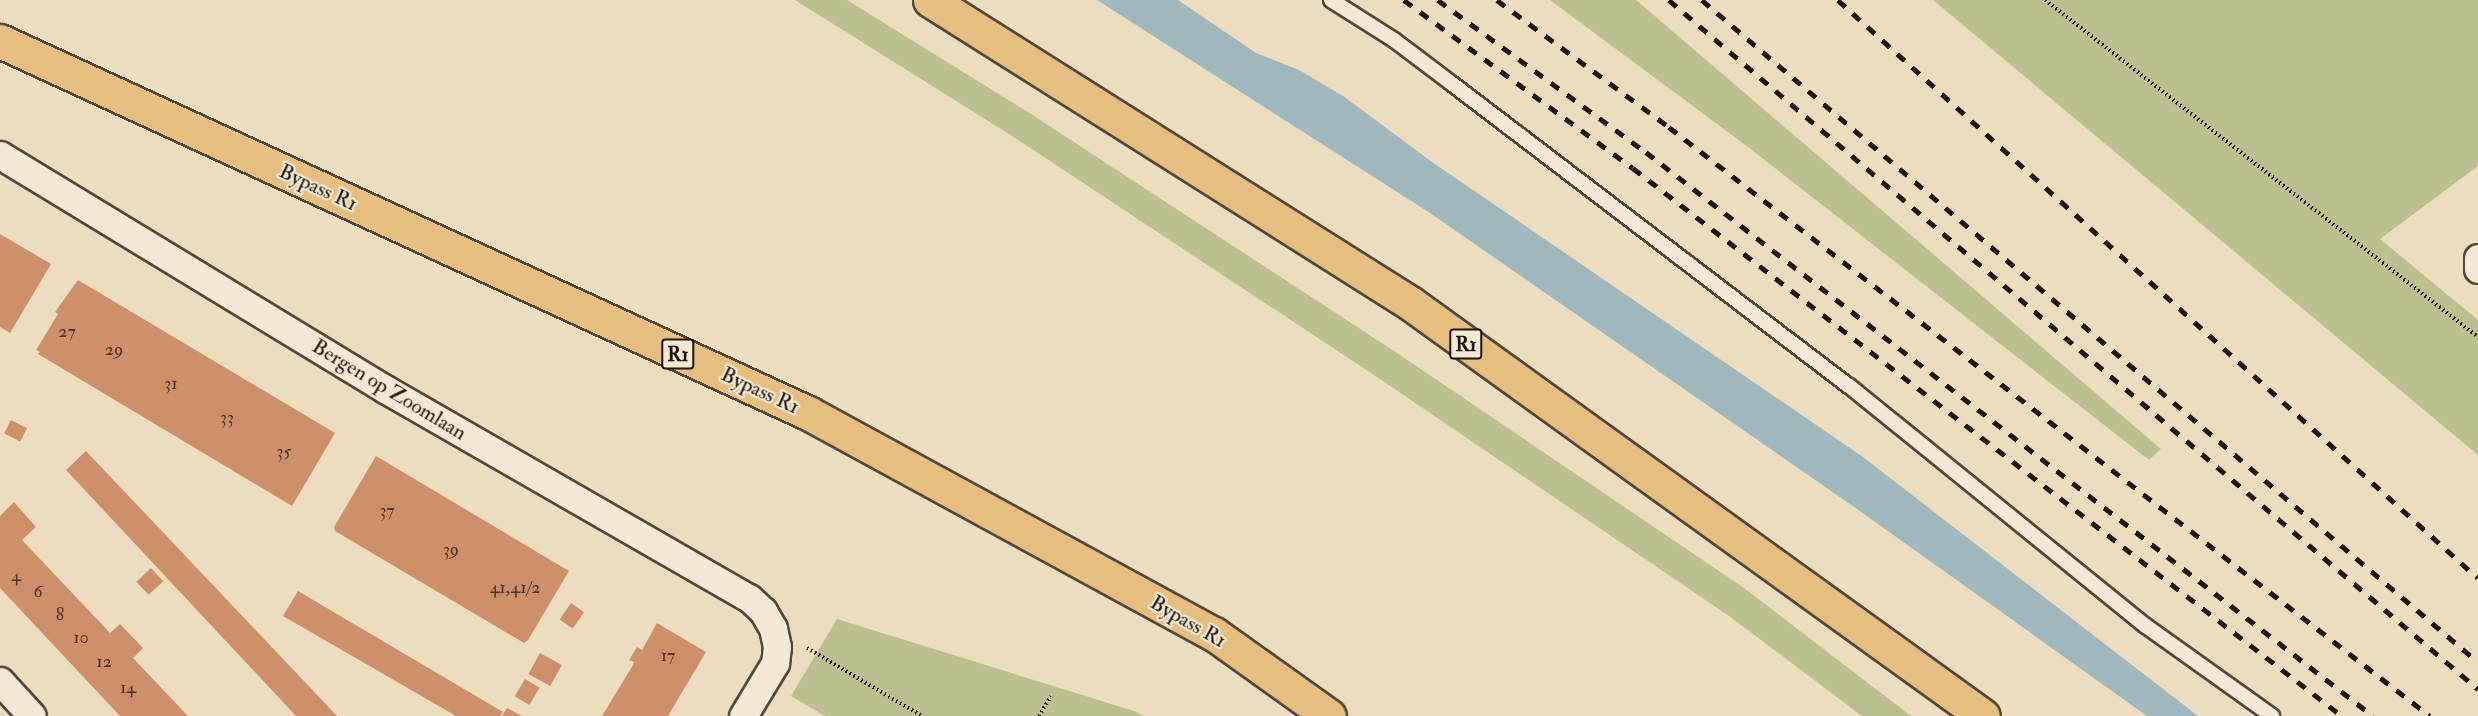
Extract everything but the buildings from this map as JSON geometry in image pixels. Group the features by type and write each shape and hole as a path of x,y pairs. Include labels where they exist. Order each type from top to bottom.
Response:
{"highway":[{"name":"R1","path":"930,0 1410,303 1983,716"},
{"name":"Bypass R1","path":"0,41 808,413 1214,634 1329,716"}],"street":[{"name":"Bergen op Zoomlaan","path":"0,155 385,389 749,598 763,611 773,628"},
{"path":"2478,258 2478,269"},
{"path":"743,716 775,663 777,647 773,628"},
{"path":"0,681 33,716"}],"lane":[{"path":"1331,0 1394,40 1451,82 1858,392 2163,639 2272,716"}],"path":[{"path":"2045,0 2478,337"},
{"path":"773,628 921,716"},
{"path":"1039,716 1051,696"}],"green space":[{"path":"795,0 847,0 1031,114 1397,353 1744,588 1911,716 1862,716 1729,616 1377,377 1009,134"},
{"path":"1550,0 1636,0 2161,449 2149,460 1748,147"},
{"path":"1933,0 2478,0 2478,166 2380,239 2478,320 2478,455"},
{"path":"837,619 1137,712 1143,716 825,716 791,696"}],"water":[{"path":"1097,0 1178,0 1256,53 1299,70 1343,96 1432,162 1863,457 2198,716 2147,716 1857,509 1430,213"}],"railway":[{"path":"1404,0 1633,168 2342,716"},
{"path":"1438,0 1646,152 2373,716"},
{"path":"1497,0 1669,127 2430,716"},
{"path":"1669,0 2478,689"},
{"path":"1702,0 2478,662"},
{"path":"1838,0 2478,578"}]}
